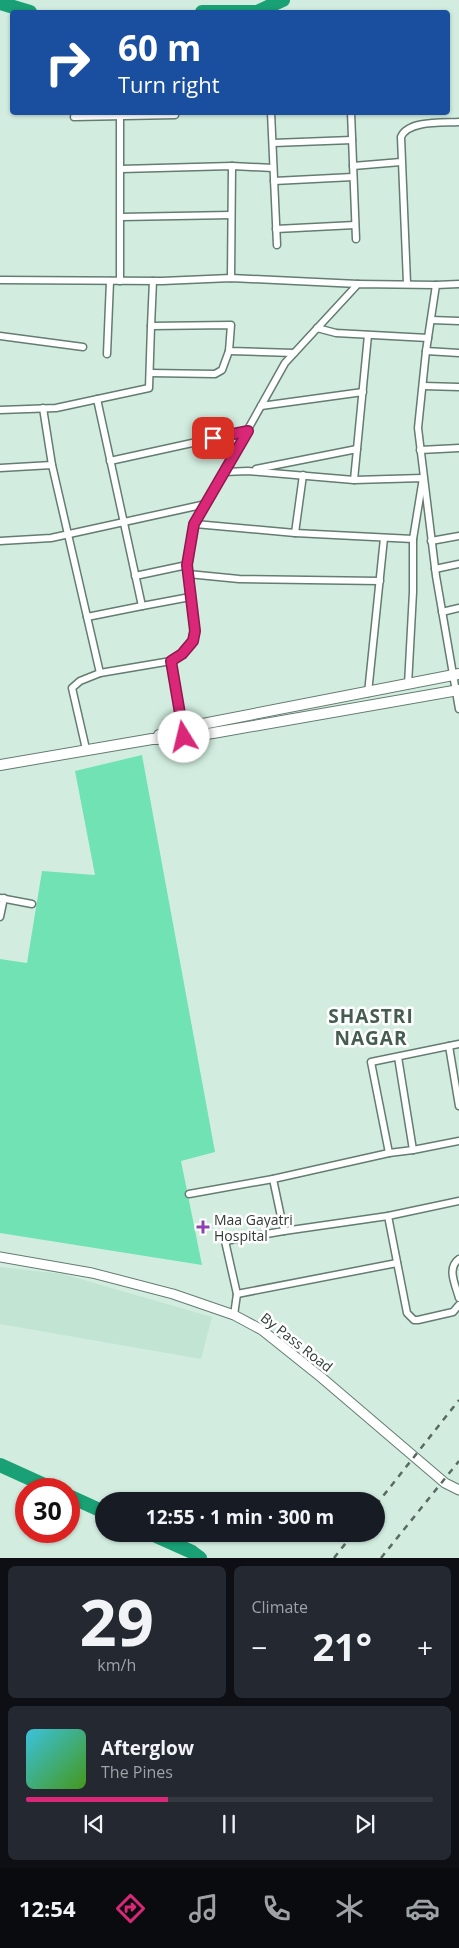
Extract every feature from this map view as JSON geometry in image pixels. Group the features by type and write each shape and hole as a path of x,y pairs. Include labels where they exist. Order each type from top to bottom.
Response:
{"main road":[{"path":"183,732 456,675"},
{"path":"0,765 152,739 158,735 457,691"}],"street":[{"path":"74,117 157,115"},
{"path":"272,115 277,245"},
{"path":"351,115 356,239"},
{"path":"120,117 120,281"},
{"path":"407,283 401,137 406,128 459,122"},
{"path":"273,143 352,140"},
{"path":"353,166 402,162"},
{"path":"121,169 232,166 273,168"},
{"path":"231,278 232,166"},
{"path":"274,181 353,177"},
{"path":"120,217 232,215"},
{"path":"276,229 355,225"},
{"path":"0,280 153,281 231,278 358,284 407,283 436,285 459,283"},
{"path":"106,354 110,281"},
{"path":"0,410 56,408 148,389 150,386 153,281"},
{"path":"86,749 72,688 80,681 100,673 171,661 182,654 193,641 195,631 187,565 194,524 285,363 358,284"},
{"path":"436,285 426,351 418,428 435,569 456,675 459,709"},
{"path":"430,320 459,321"},
{"path":"150,373 216,374 222,370 229,351 231,324 151,326"},
{"path":"318,328 336,333 428,338"},
{"path":"354,480 368,335"},
{"path":"0,336 83,347"},
{"path":"229,351 294,353"},
{"path":"426,351 459,353"},
{"path":"423,386 459,387"},
{"path":"261,406 363,392"},
{"path":"97,399 142,606"},
{"path":"43,408 52,465 100,673"},
{"path":"110,461 248,431"},
{"path":"420,450 459,448"},
{"path":"248,471 357,449"},
{"path":"0,468 52,465"},
{"path":"224,472 248,471 354,480 423,478"},
{"path":"295,533 303,475"},
{"path":"408,685 413,592 413,539 423,478"},
{"path":"0,541 51,538 206,504"},
{"path":"194,524 295,533 413,539"},
{"path":"431,541 459,536"},
{"path":"368,693 384,538"},
{"path":"435,569 459,564"},
{"path":"135,576 187,565"},
{"path":"188,574 239,579 380,581"},
{"path":"87,618 190,597"},
{"path":"442,612 459,608"},
{"path":"171,661 183,732"},
{"path":"0,917 2,898 32,904"},
{"path":"389,1153 371,1062 459,1044"},
{"path":"449,1046 459,1106"},
{"path":"398,1056 414,1150"},
{"path":"189,1194 273,1179 389,1153 459,1142"},
{"path":"273,1179 284,1230"},
{"path":"234,1315 237,1294 224,1241 284,1230 388,1216 459,1201"},
{"path":"388,1216 406,1309 410,1318 418,1320 453,1312 459,1305"},
{"name":"By Pass Road","path":"0,1257 92,1273 173,1294 234,1315 262,1330 322,1378 445,1483 459,1490"},
{"path":"459,1259 453,1264 452,1271 459,1298"},
{"path":"237,1294 397,1262"}],"shaded area":[{"path":"0,1267 63,1274 212,1317 201,1359 0,1324"}],"green space":[{"path":"142,755 215,1152 181,1161 202,1265 0,1233 0,959 27,963 42,871 95,875 75,771"}],"waterway":[{"path":"261,10 283,0"},
{"path":"0,3 23,10"},
{"path":"0,1465 29,1478"},
{"path":"80,1501 95,1508"},
{"path":"170,1542 192,1552 200,1558"}],"railway":[{"path":"385,1494 459,1400"},
{"path":"381,1558 459,1461"},
{"path":"334,1558 347,1542"}],"place":[{"name":"Maa Gayatri Hospital","path":"203,1227"}],"district":[{"name":"SHASTRI NAGAR","path":"371,1027"}],"route":[{"path":"184,737 171,661 189,647 193,641 195,631 187,565 194,524 248,431 213,438"}]}
